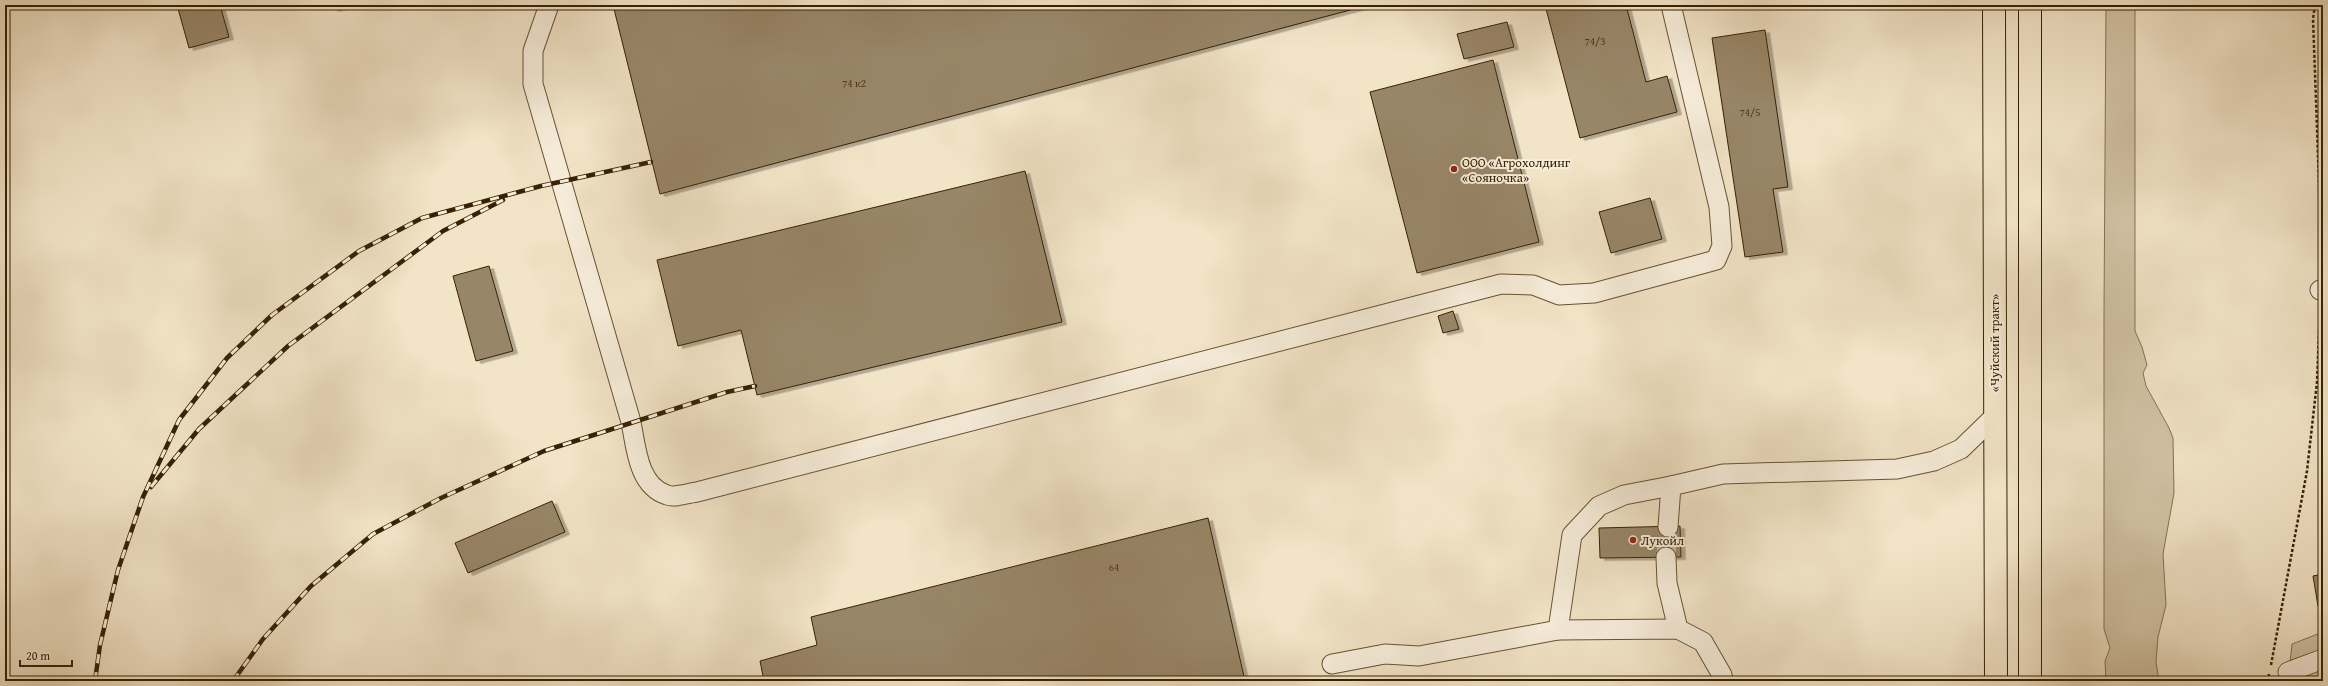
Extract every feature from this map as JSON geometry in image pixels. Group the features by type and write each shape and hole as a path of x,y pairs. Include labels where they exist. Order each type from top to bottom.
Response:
{"highway":[{"name":"«Чуйский тракт»","path":"1994,5 1994,417 1996,681"},
{"path":"2030,5 2030,681"}],"street":[{"path":"550,5 533,51 532,84 631,422 640,466 651,486 668,496 698,492 1501,284 1533,286 1559,295 1594,293 1716,260 1722,246 1719,207 1671,5"},
{"path":"1558,630 1572,535 1598,506 1624,495 1722,474 1897,469 1934,461 1961,449 1994,417"},
{"path":"1668,527 1671,486"},
{"path":"1666,557 1667,583 1678,629"},
{"path":"1332,664 1385,654 1419,656 1558,630 1678,629 1703,642 1722,675 1723,681"},
{"path":"2288,672 2323,659"}],"path":[{"path":"2268,681 2307,471 2317,382 2322,290 2313,19 2315,5"}],"shaded area":[{"path":"2106,5 2139,5 2135,7 2135,331 2142,347 2147,365 2143,373 2146,386 2173,438 2174,493 2163,554 2166,605 2158,637 2156,662 2159,681 2106,681 2105,661 2110,648 2104,629"},
{"path":"2323,632 2323,681 2288,681 2292,644"}],"building":[{"path":"177,5 220,5 229,37 189,48"},
{"path":"332,5 350,5 334,9"},
{"path":"613,5 1369,5 660,194"},
{"path":"1545,5 1626,5 1646,82 1667,76 1677,112 1580,138"},
{"path":"1507,22 1514,47 1464,59 1457,34"},
{"path":"1765,30 1788,187 1773,189 1783,252 1745,257 1712,38"},
{"path":"1493,60 1539,242 1417,273 1370,92"},
{"path":"1025,171 1062,322 757,395 741,330 678,346 657,260"},
{"path":"1650,198 1662,239 1611,253 1599,212"},
{"path":"489,266 513,351 476,361 453,276"},
{"path":"1453,311 1459,329 1443,333 1438,316"},
{"path":"2321,479 2323,479 2323,514 2322,514"},
{"path":"552,501 565,532 468,573 455,543"},
{"path":"1208,518 1245,681 764,681 760,661 817,645 811,617"},
{"path":"1680,526 1681,557 1600,558 1599,528"},
{"path":"2323,574 2323,605 2318,606 2313,576"}],"tunnel":[{"path":"1666,557 1668,527"}],"railway":[{"path":"95,681 100,645 118,570 143,497 179,420 227,358 272,315 359,251 422,218 541,186 651,162"},
{"path":"151,487 199,429 288,346 443,231 503,200"},
{"path":"233,681 263,639 311,586 373,534 441,498 544,451 727,392 755,386"}],"place":[{"name":"ООО «Агрохолдинг «Сояночка»","path":"1454,169"},
{"name":"Лукойл","path":"1633,540"}]}
